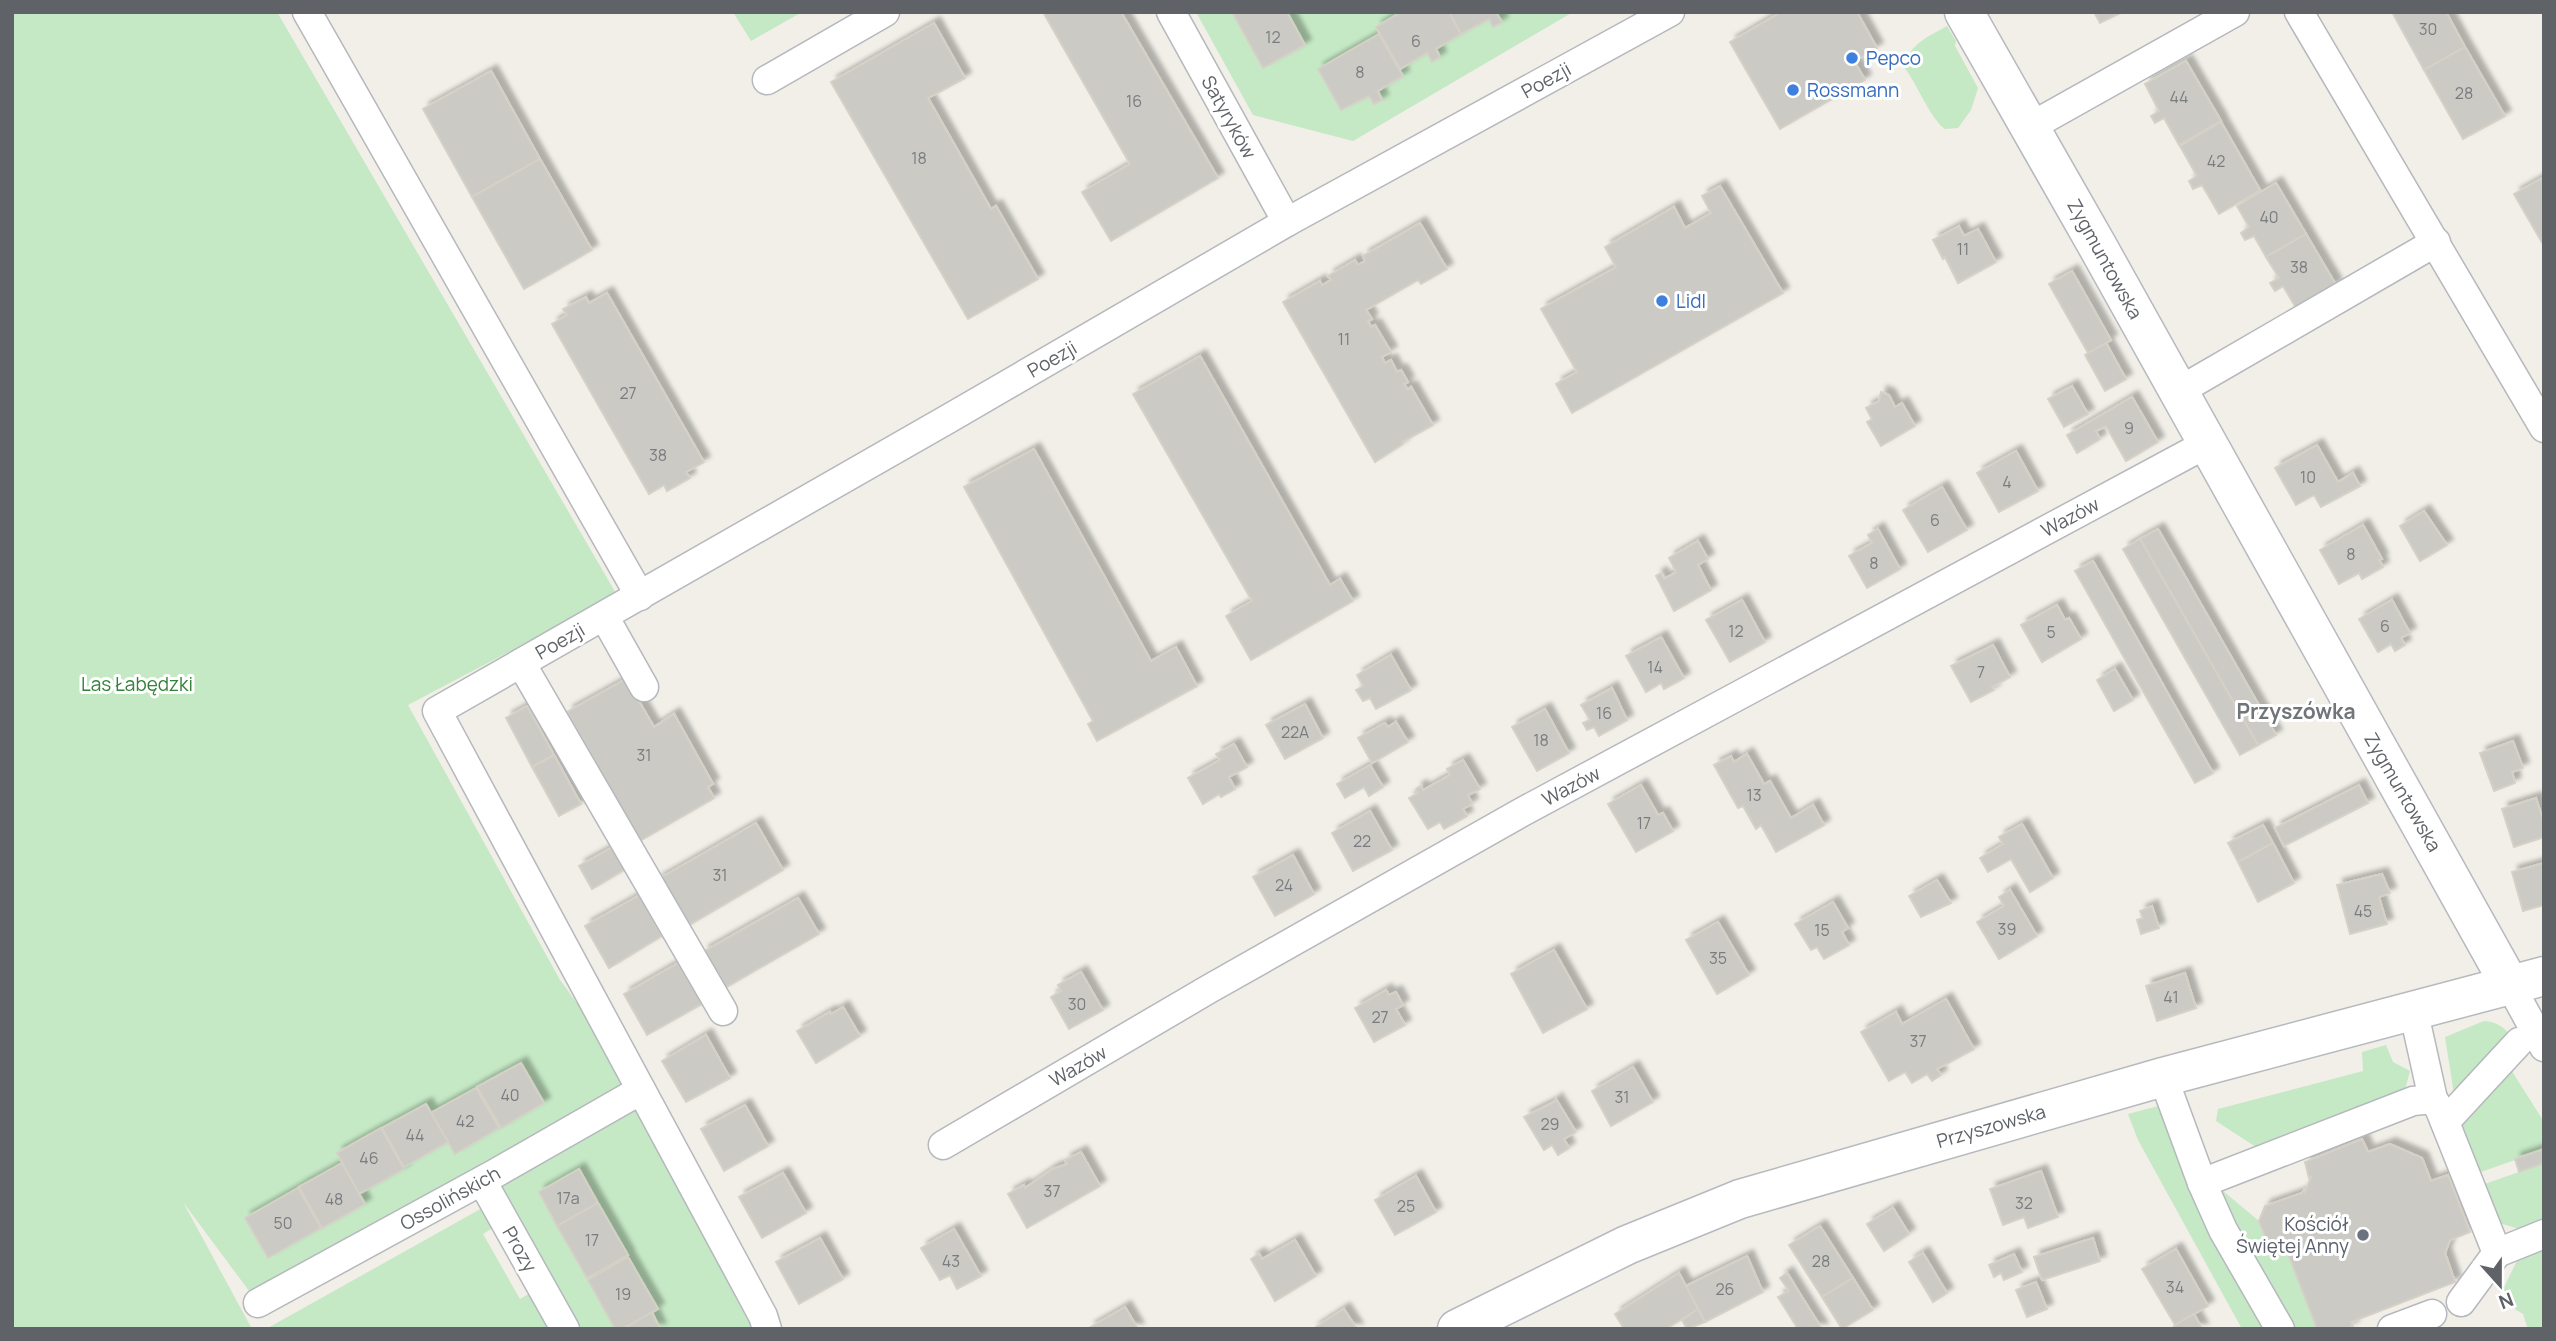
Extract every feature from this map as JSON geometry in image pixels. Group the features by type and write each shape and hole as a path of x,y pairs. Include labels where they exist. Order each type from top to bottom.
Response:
{"street":[{"path":"307,12 640,596"},
{"path":"767,80 885,12"},
{"name":"Satyryków","path":"1171,12 1287,222"},
{"name":"Zygmuntowska","path":"1964,12 2208,443 2527,980 2532,1044"},
{"path":"2031,127 2235,12"},
{"path":"2299,12 2544,428"},
{"name":"Poezji","path":"641,1090 437,711 1287,222 1667,13"},
{"path":"2179,391 2436,242"},
{"name":"Wazów","path":"943,1145 1209,989 1524,811 2208,443"},
{"path":"604,616 644,687"},
{"path":"521,663 723,1011"},
{"name":"Przyszowska","path":"1457,1329 1615,1250 1721,1205 1865,1161 2164,1077 2527,980"},
{"path":"2413,1009 2439,1111 2497,1253"},
{"path":"2439,1111 2532,1044"},
{"path":"2164,1077 2202,1183 2223,1230 2280,1329"},
{"path":"641,1090 720,1232 763,1315 767,1329"},
{"name":"Ossolińskich","path":"258,1303 482,1181 641,1090"},
{"path":"2202,1183 2413,1101 2439,1111"},
{"name":"Prozy","path":"482,1181 554,1325"},
{"path":"2461,1302 2497,1253 2544,1234"},
{"path":"2392,1329 2432,1314"}],"green space":[{"name":"Las Łabędzki","path":"12,12 277,12 617,595 408,705 560,980 641,1090 767,1329 266,1329 493,1202 482,1181 258,1303 183,1202 252,1329 12,1329","holes":["504,1221 542,1286 520,1299 483,1234"]},
{"path":"733,12 802,12 751,41"},
{"path":"1196,12 1573,12 1353,141 1253,115"},
{"path":"1947,26 1978,88 1971,110 1958,128 1945,129 1934,117 1904,67 1915,46"},
{"path":"2484,1021 2500,1026 2511,1039 2455,1100 2445,1037"},
{"path":"2386,1045 2393,1062 2410,1071 2404,1093 2259,1149 2216,1121 2218,1109 2363,1071 2362,1052"},
{"path":"2508,1065 2544,1122 2544,1219 2519,1229 2496,1222 2482,1185 2519,1172 2515,1160 2478,1173 2457,1119"},
{"path":"2162,1105 2269,1329 2242,1329 2138,1140 2128,1114"},
{"path":"2223,1191 2259,1221 2273,1256 2287,1251 2317,1329 2292,1329 2217,1194"},
{"path":"2544,1246 2544,1329 2528,1329 2523,1314 2498,1299 2520,1255"}],"building":[{"path":"1043,12 1121,12 1218,178 1111,241 1082,192 1130,164"},
{"path":"1232,12 1287,12 1305,45 1263,68"},
{"path":"1401,12 1449,12 1461,34 1436,49 1440,57 1432,62 1427,53 1400,69 1376,27"},
{"path":"1449,12 1500,12 1497,14 1502,22 1493,27 1489,19 1461,34"},
{"path":"1774,12 1857,12 1877,48 1854,61 1865,80 1780,129 1730,42 1776,15"},
{"path":"2094,12 2122,12 2100,23"},
{"path":"2392,12 2446,12 2465,47 2424,70"},
{"path":"934,23 965,78 928,98 991,209 996,206 1038,279 968,319 831,82"},
{"path":"1379,34 1403,76 1378,91 1382,100 1374,104 1369,96 1341,110 1318,69"},
{"path":"2465,47 2505,116 2463,139 2424,70"},
{"path":"2186,61 2221,121 2179,145 2164,118 2155,123 2151,116 2159,111 2145,84"},
{"path":"491,71 540,159 472,197 423,109"},
{"path":"2221,122 2260,190 2219,214 2202,185 2193,189 2189,181 2197,176 2180,146"},
{"path":"540,159 592,250 524,289 472,197"},
{"path":"2544,177 2544,246 2514,194"},
{"path":"2276,183 2306,234 2266,257 2254,236 2245,240 2241,233 2249,227 2237,206"},
{"name":"Lidl","path":"1720,186 1783,293 1572,413 1556,384 1577,372 1541,309 1616,267 1605,247 1674,207 1685,228 1711,213 1702,196"},
{"path":"1420,223 1447,269 1421,284 1418,280 1366,310 1372,319 1368,321 1371,327 1375,325 1391,352 1382,357 1385,363 1391,360 1397,372 1401,370 1408,382 1404,384 1408,390 1411,387 1433,425 1402,442 1403,444 1375,462 1283,302 1320,281 1322,285 1331,280 1328,276 1355,260 1358,265 1365,261 1363,256"},
{"path":"1959,226 1964,236 1978,229 1996,262 1958,283 1933,240"},
{"path":"2306,234 2336,285 2296,308 2283,286 2275,291 2270,283 2279,278 2266,257"},
{"path":"2072,271 2111,340 2088,353 2049,284"},
{"path":"607,293 704,462 686,472 690,478 667,491 664,485 649,494 552,324 567,315 563,309 586,297 589,303"},
{"path":"2106,343 2126,379 2105,391 2085,355"},
{"path":"1200,356 1330,585 1340,579 1353,601 1251,660 1226,616 1252,601 1133,394"},
{"path":"2072,386 2088,414 2064,427 2048,399"},
{"path":"1881,392 1889,395 1895,407 1902,403 1915,426 1881,446 1867,422 1872,419 1866,408 1879,401"},
{"path":"2132,397 2158,442 2126,461 2106,426 2096,431 2100,439 2077,453 2067,435"},
{"path":"2317,445 2338,482 2353,473 2360,486 2321,507 2314,495 2296,505 2275,468"},
{"path":"1034,449 1151,661 1176,647 1197,686 1097,741 1088,724 1093,721 964,487"},
{"path":"2016,451 2038,491 1999,512 1977,473"},
{"path":"1942,487 1967,530 1928,552 1903,510"},
{"path":"2424,511 2447,545 2420,561 2400,526"},
{"path":"2363,525 2382,559 2379,560 2383,567 2362,579 2359,573 2339,584 2320,550"},
{"path":"1878,529 1900,569 1867,588 1849,556 1872,543 1868,535"},
{"path":"2158,529 2276,735 2258,745 2140,539"},
{"path":"2140,539 2258,745 2240,755 2123,549"},
{"path":"1698,541 1708,559 1698,565 1711,590 1674,611 1656,576 1661,573 1664,579 1676,572 1669,558"},
{"path":"2093,561 2213,773 2195,783 2075,571"},
{"path":"1742,600 1765,642 1730,662 1706,620"},
{"path":"2392,600 2410,633 2401,638 2405,645 2395,651 2391,644 2378,652 2359,619"},
{"path":"2057,605 2065,620 2069,618 2081,639 2042,662 2021,625"},
{"path":"1661,637 1684,678 1664,689 1661,683 1646,692 1626,656"},
{"path":"1993,645 2010,677 1992,687 1994,690 1971,702 1951,666"},
{"path":"1391,655 1411,690 1376,709 1370,698 1363,701 1356,690 1363,686 1357,675"},
{"path":"2115,669 2133,700 2114,711 2097,680"},
{"path":"626,679 654,727 674,714 713,784 708,787 714,798 640,841 567,712"},
{"path":"1612,688 1627,720 1599,736 1594,727 1587,730 1583,723 1590,720 1581,705"},
{"path":"1305,704 1323,738 1285,759 1266,725"},
{"path":"527,706 554,755 532,767 506,718"},
{"path":"1545,709 1569,753 1537,771 1512,727"},
{"path":"1396,722 1408,742 1372,763 1358,738 1385,723 1388,727"},
{"path":"2513,741 2523,768 2512,772 2515,783 2494,791 2480,753"},
{"path":"1234,744 1247,767 1229,777 1235,789 1221,797 1219,794 1203,804 1188,778 1220,760 1216,754"},
{"path":"1747,754 1764,784 1770,781 1791,818 1813,805 1824,825 1776,852 1761,825 1756,829 1743,806 1738,808 1714,765 1731,756 1734,762"},
{"path":"554,755 581,804 559,816 532,767"},
{"path":"1463,760 1480,789 1468,795 1472,804 1463,809 1467,816 1444,829 1440,822 1428,829 1409,798 1418,793 1416,789 1421,786 1423,790 1450,775 1447,769"},
{"path":"1370,765 1383,787 1369,796 1364,787 1345,798 1337,784"},
{"path":"1641,785 1658,815 1663,813 1673,831 1636,852 1608,804"},
{"path":"2359,785 2368,803 2284,846 2275,828"},
{"path":"2536,798 2544,823 2544,837 2514,847 2502,809"},
{"path":"1370,811 1392,850 1353,871 1332,833"},
{"path":"756,823 783,870 684,928 657,880"},
{"path":"2022,824 2053,878 2030,892 2011,859 1988,872 1980,858 2003,844 1999,837"},
{"path":"2263,825 2273,843 2238,862 2228,843"},
{"path":"2273,843 2294,883 2258,902 2238,862"},
{"path":"613,847 626,869 592,889 579,866"},
{"path":"1293,855 1314,894 1275,916 1253,877"},
{"path":"2544,863 2544,905 2523,911 2512,872"},
{"path":"2382,874 2390,893 2379,897 2387,924 2350,934 2337,885"},
{"path":"1937,880 1951,903 1921,917 1909,896"},
{"path":"2010,890 2037,936 1999,959 1977,922 2004,906 1999,897"},
{"path":"640,895 662,936 609,968 585,926"},
{"path":"798,898 819,934 723,989 703,952"},
{"path":"1833,902 1848,928 1842,932 1849,945 1824,959 1817,947 1811,950 1795,924"},
{"path":"2152,906 2159,928 2141,934 2137,920 2143,918 2140,911"},
{"path":"1718,922 1749,975 1717,994 1686,940"},
{"path":"1554,950 1587,1009 1543,1033 1511,974"},
{"path":"678,963 702,1004 647,1035 624,994"},
{"path":"1081,972 1103,1010 1069,1029 1051,997 1061,991 1058,985"},
{"path":"2185,973 2196,1008 2157,1021 2146,986"},
{"path":"1386,990 1389,995 1396,992 1403,1005 1396,1009 1405,1025 1374,1042 1355,1008"},
{"path":"1946,999 1974,1049 1937,1069 1941,1075 1932,1081 1927,1074 1912,1083 1905,1072 1889,1081 1861,1032 1896,1012 1902,1024"},
{"path":"843,1007 860,1036 816,1063 797,1031"},
{"path":"706,1035 730,1078 686,1102 662,1061"},
{"path":"521,1063 544,1103 501,1128 477,1087"},
{"path":"1633,1067 1653,1102 1611,1126 1592,1091"},
{"path":"476,1088 499,1128 455,1154 431,1113"},
{"path":"1556,1099 1576,1132 1564,1139 1569,1148 1558,1155 1552,1145 1544,1150 1524,1117"},
{"path":"426,1104 448,1142 404,1167 382,1128"},
{"path":"745,1105 768,1146 724,1171 701,1129"},
{"path":"381,1128 404,1169 359,1194 337,1153"},
{"name":"Kościół Świętej Anny","path":"2362,1139 2368,1152 2390,1144 2422,1158 2431,1181 2448,1175 2470,1232 2450,1240 2445,1253 2455,1282 2351,1322 2353,1326 2346,1329 2317,1329 2287,1251 2273,1257 2259,1221 2265,1206 2304,1190 2305,1192 2311,1177 2309,1178 2305,1162"},
{"path":"2544,1149 2544,1163 2519,1172 2515,1159"},
{"path":"1081,1152 1100,1186 1027,1228 1008,1194 1024,1185 1025,1188 1053,1169 1067,1164 1065,1160"},
{"path":"342,1163 365,1204 322,1228 299,1187"},
{"path":"579,1169 598,1203 557,1226 539,1192"},
{"path":"2041,1171 2058,1217 2028,1228 2024,1217 2003,1225 1990,1189"},
{"path":"783,1173 806,1213 762,1238 739,1197"},
{"path":"1416,1176 1436,1212 1395,1235 1375,1200"},
{"path":"298,1188 321,1228 268,1258 245,1218"},
{"path":"598,1203 628,1255 587,1278 557,1226"},
{"path":"1893,1208 1909,1234 1884,1251 1867,1224"},
{"path":"1820,1226 1853,1278 1822,1297 1789,1245"},
{"path":"954,1229 981,1276 957,1289 950,1275 940,1280 921,1248"},
{"path":"820,1238 843,1279 799,1304 776,1262"},
{"path":"2093,1238 2100,1261 2042,1280 2034,1257"},
{"path":"1295,1240 1316,1276 1275,1301 1251,1259 1259,1254 1262,1259"},
{"path":"2176,1249 2208,1306 2175,1325 2142,1269"},
{"path":"1923,1253 1947,1293 1933,1302 1909,1262"},
{"path":"2014,1254 2022,1272 2004,1280 2001,1273 1994,1277 1989,1265"},
{"path":"1747,1256 1763,1292 1705,1322 1686,1286"},
{"path":"628,1257 658,1309 623,1329 615,1329 588,1280"},
{"path":"1679,1273 1698,1309 1666,1329 1624,1329 1615,1314"},
{"path":"1787,1273 1822,1329 1798,1329 1778,1297 1789,1291 1780,1278"},
{"path":"1853,1278 1873,1310 1842,1329 1822,1297"},
{"path":"2036,1282 2047,1309 2027,1317 2016,1290"},
{"path":"1125,1307 1138,1329 1089,1328"},
{"path":"1344,1309 1357,1329 1313,1329"},
{"path":"1698,1309 1705,1322 1687,1329 1682,1320"},
{"path":"652,1312 660,1329 623,1329"},
{"path":"2194,1314 2202,1329 2172,1329 2175,1325"}],"place":[{"name":"Pepco","path":"1852,58"},
{"name":"Rossmann","path":"1793,90"},
{"name":"Lidl","path":"1662,301"},
{"name":"Kościół Świętej Anny","path":"2363,1235"}],"district":[{"name":"Przyszówka","path":"2296,712"}]}
